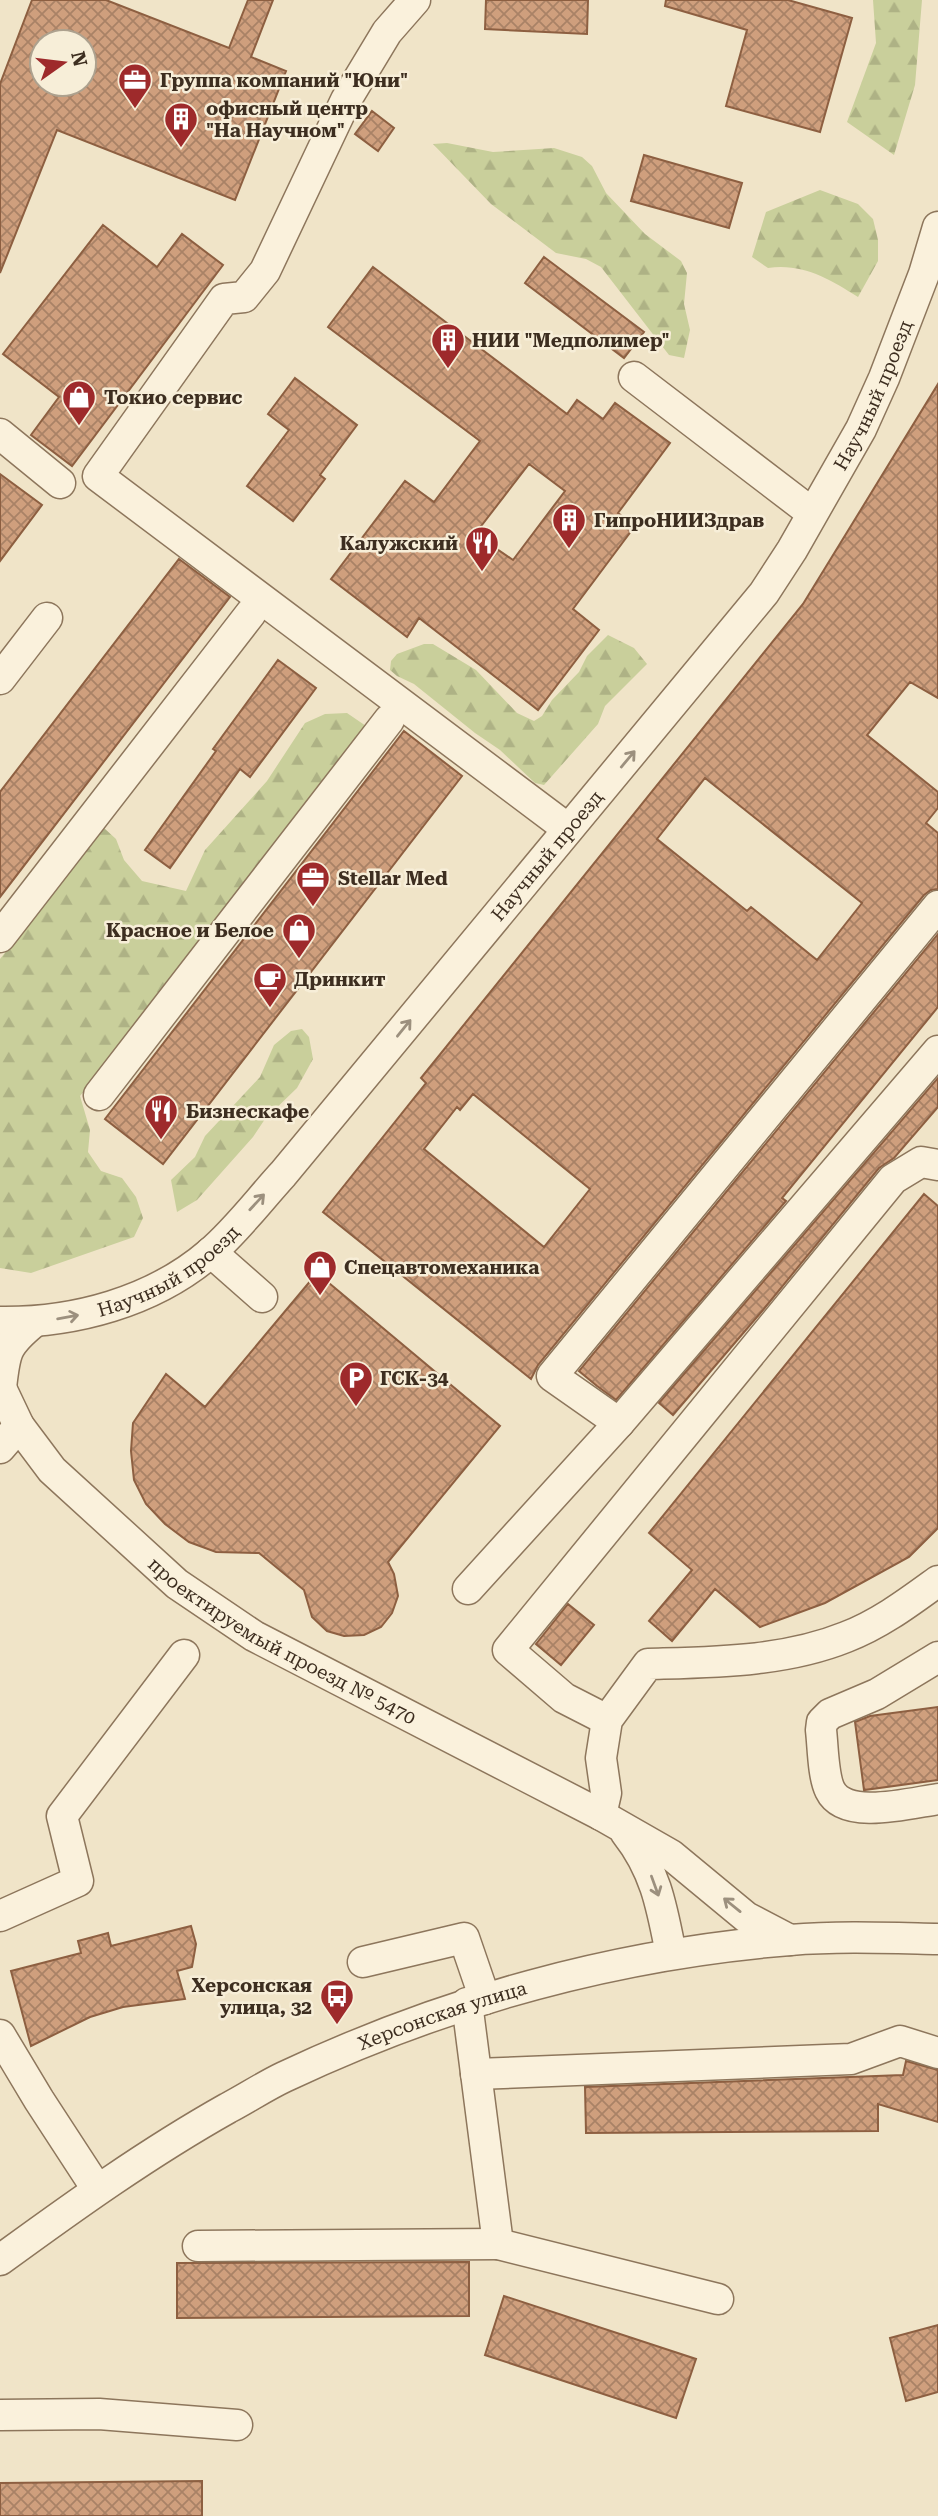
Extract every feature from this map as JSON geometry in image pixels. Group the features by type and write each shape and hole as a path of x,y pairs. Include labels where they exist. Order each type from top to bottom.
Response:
{"street":[{"path":"415,0 387,32 346,100 265,271 244,297 224,299 98,476 568,829"},
{"name":"Научный проезд","path":"0,1322 34,1322 100,1310 149,1292 211,1252 283,1174 764,593 792,550 861,429 923,274 938,227"},
{"path":"634,377 812,513"},
{"path":"0,435 60,483"},
{"path":"0,937 251,613"},
{"path":"0,679 47,618"},
{"path":"99,1095 389,720"},
{"path":"619,1423 552,1376 938,906"},
{"path":"468,1588 619,1423 938,1051"},
{"path":"607,1720 564,1698 508,1650 893,1179 921,1162 938,1164"},
{"path":"211,1252 262,1297"},
{"name":"проектируемый проезд № 5470","path":"34,1322 17,1337 5,1354 1,1387 9,1437 52,1470 177,1584 243,1628 671,1855 746,1917 790,1940"},
{"path":"611,1821 601,1758 607,1720 648,1664 737,1661 820,1645 846,1637 896,1612 938,1581"},
{"path":"0,1916 78,1881 62,1816 184,1655"},
{"path":"938,1657 877,1694 830,1714 822,1722 821,1730 828,1788 835,1799 849,1807 867,1808 938,1799"},
{"name":"проектируемый проезд № 5470","path":"611,1821 643,1854 660,1902 671,1954"},
{"name":"Херсонская улица","path":"0,2260 97,2189 185,2132 282,2078 374,2038 476,2001 547,1980 671,1954 790,1940 849,1937 938,1939"},
{"path":"363,1962 464,1938 476,2001 476,2074 498,2244"},
{"path":"0,2035 97,2189"},
{"path":"476,2074 851,2059 900,2041 938,2053"},
{"path":"198,2246 498,2244 718,2299"},
{"path":"0,2415 99,2414 237,2425"}],"green space":[{"path":"873,0 922,0 915,85 894,155 847,122 876,43"},
{"path":"447,143 493,152 554,148 582,157 592,166 606,193 645,234 681,261 687,273 684,304 690,330 684,358 669,355 601,267 586,259 556,253 491,204 433,144"},
{"path":"820,190 858,204 873,219 878,240 878,261 858,297 815,274 793,268 768,268 752,257 766,212"},
{"path":"608,635 634,648 647,664 605,706 598,724 544,785 535,783 500,750 414,684 390,670 391,661 397,654 424,644 433,644 476,670 517,713 534,721 542,716 552,700 579,672 587,656"},
{"path":"347,713 366,726 360,746 215,920 80,1096 90,1130 88,1152 101,1171 122,1178 136,1197 143,1218 134,1237 31,1273 0,1268 0,959 104,828 116,839 124,860 142,881 186,891 205,850 267,781 305,723 325,714"},
{"path":"302,1029 309,1037 313,1059 297,1088 265,1119 253,1137 197,1200 177,1212 171,1180 195,1157 205,1136 260,1077 274,1045 291,1031"}],"building":[{"name":"офисный центр \"На Научном\"","path":"32,0 106,0 229,48 248,0 273,0 251,57 286,71 235,200 57,130 0,273 0,84"},
{"path":"486,0 588,0 587,34 485,29"},
{"path":"666,0 788,0 852,18 820,132 726,106 747,30 665,6"},
{"path":"372,111 394,128 378,151 355,134"},
{"path":"644,155 742,183 729,228 631,201"},
{"path":"103,225 157,267 182,234 223,265 72,466 31,435 59,397 3,354"},
{"path":"544,257 644,332 624,358 525,283"},
{"path":"373,267 567,414 577,400 603,419 615,403 670,443 618,513 635,526 573,609 599,630 538,710 419,618 407,637 331,579 405,481 434,502 480,441 328,327","holes":["529,464 565,491 513,560 475,534"]},
{"path":"295,378 357,425 320,475 325,479 293,521 247,486 289,430 268,414"},
{"path":"938,384 938,698 910,682 867,735 938,792 938,808 926,823 938,833 938,889 924,895 538,1365 531,1379 323,1212 426,1083 421,1078 803,604","holes":["705,778 862,903 817,960 751,907 747,911 657,839","473,1094 590,1189 544,1247 424,1149 457,1107 460,1110"]},
{"path":"0,474 42,505 0,561"},
{"path":"179,559 230,597 0,897 0,792"},
{"path":"278,660 316,688 250,777 240,769 170,868 145,850 216,751 213,749"},
{"path":"404,731 462,776 163,1164 105,1119"},
{"path":"938,934 938,1007 782,1198 786,1201 616,1400 579,1371"},
{"path":"938,1078 938,1107 894,1158 879,1168 673,1415 659,1403"},
{"path":"924,1194 938,1206 938,1528 909,1557 825,1603 760,1627 715,1589 672,1641 649,1621 692,1570 649,1533"},
{"path":"317,1273 500,1426 388,1562 394,1574 398,1596 392,1613 381,1627 364,1635 344,1636 327,1631 312,1617 304,1590 259,1553 216,1552 189,1542 165,1524 146,1504 134,1480 131,1451 133,1423 166,1374 205,1407"},
{"path":"568,1604 594,1625 561,1665 536,1644"},
{"path":"938,1707 938,1780 864,1790 855,1722 870,1716"},
{"path":"191,1926 196,1944 192,1967 177,1971 185,1999 123,2007 90,2017 31,2046 11,1971 81,1953 78,1941 108,1933 111,1946"},
{"path":"906,2061 938,2070 938,2122 878,2104 878,2131 586,2133 585,2087 903,2075"},
{"path":"469,2262 469,2316 177,2318 177,2263"},
{"path":"504,2296 696,2359 676,2418 485,2355"},
{"path":"938,2325 938,2392 906,2401 890,2338"},
{"path":"202,2481 202,2516 0,2516 0,2483"}],"place":[{"name":"Группа компаний \"Юни\"","path":"135,110"},
{"name":"офисный центр \"На Научном\"","path":"181,149"},
{"name":"НИИ \"Медполимер\"","path":"448,370"},
{"name":"Токио сервис","path":"79,427"},
{"name":"ГипроНИИЗдрав","path":"569,550"},
{"name":"Калужский","path":"482,573"},
{"name":"Stellar Med","path":"313,908"},
{"name":"Красное и Белое","path":"299,960"},
{"name":"Дринкит","path":"270,1009"},
{"name":"Бизнескафе","path":"161,1141"},
{"name":"Спецавтомеханика","path":"320,1297"},
{"name":"ГСК-34","path":"356,1408"},
{"name":"Херсонская улица, 32","path":"337,2026"}]}
